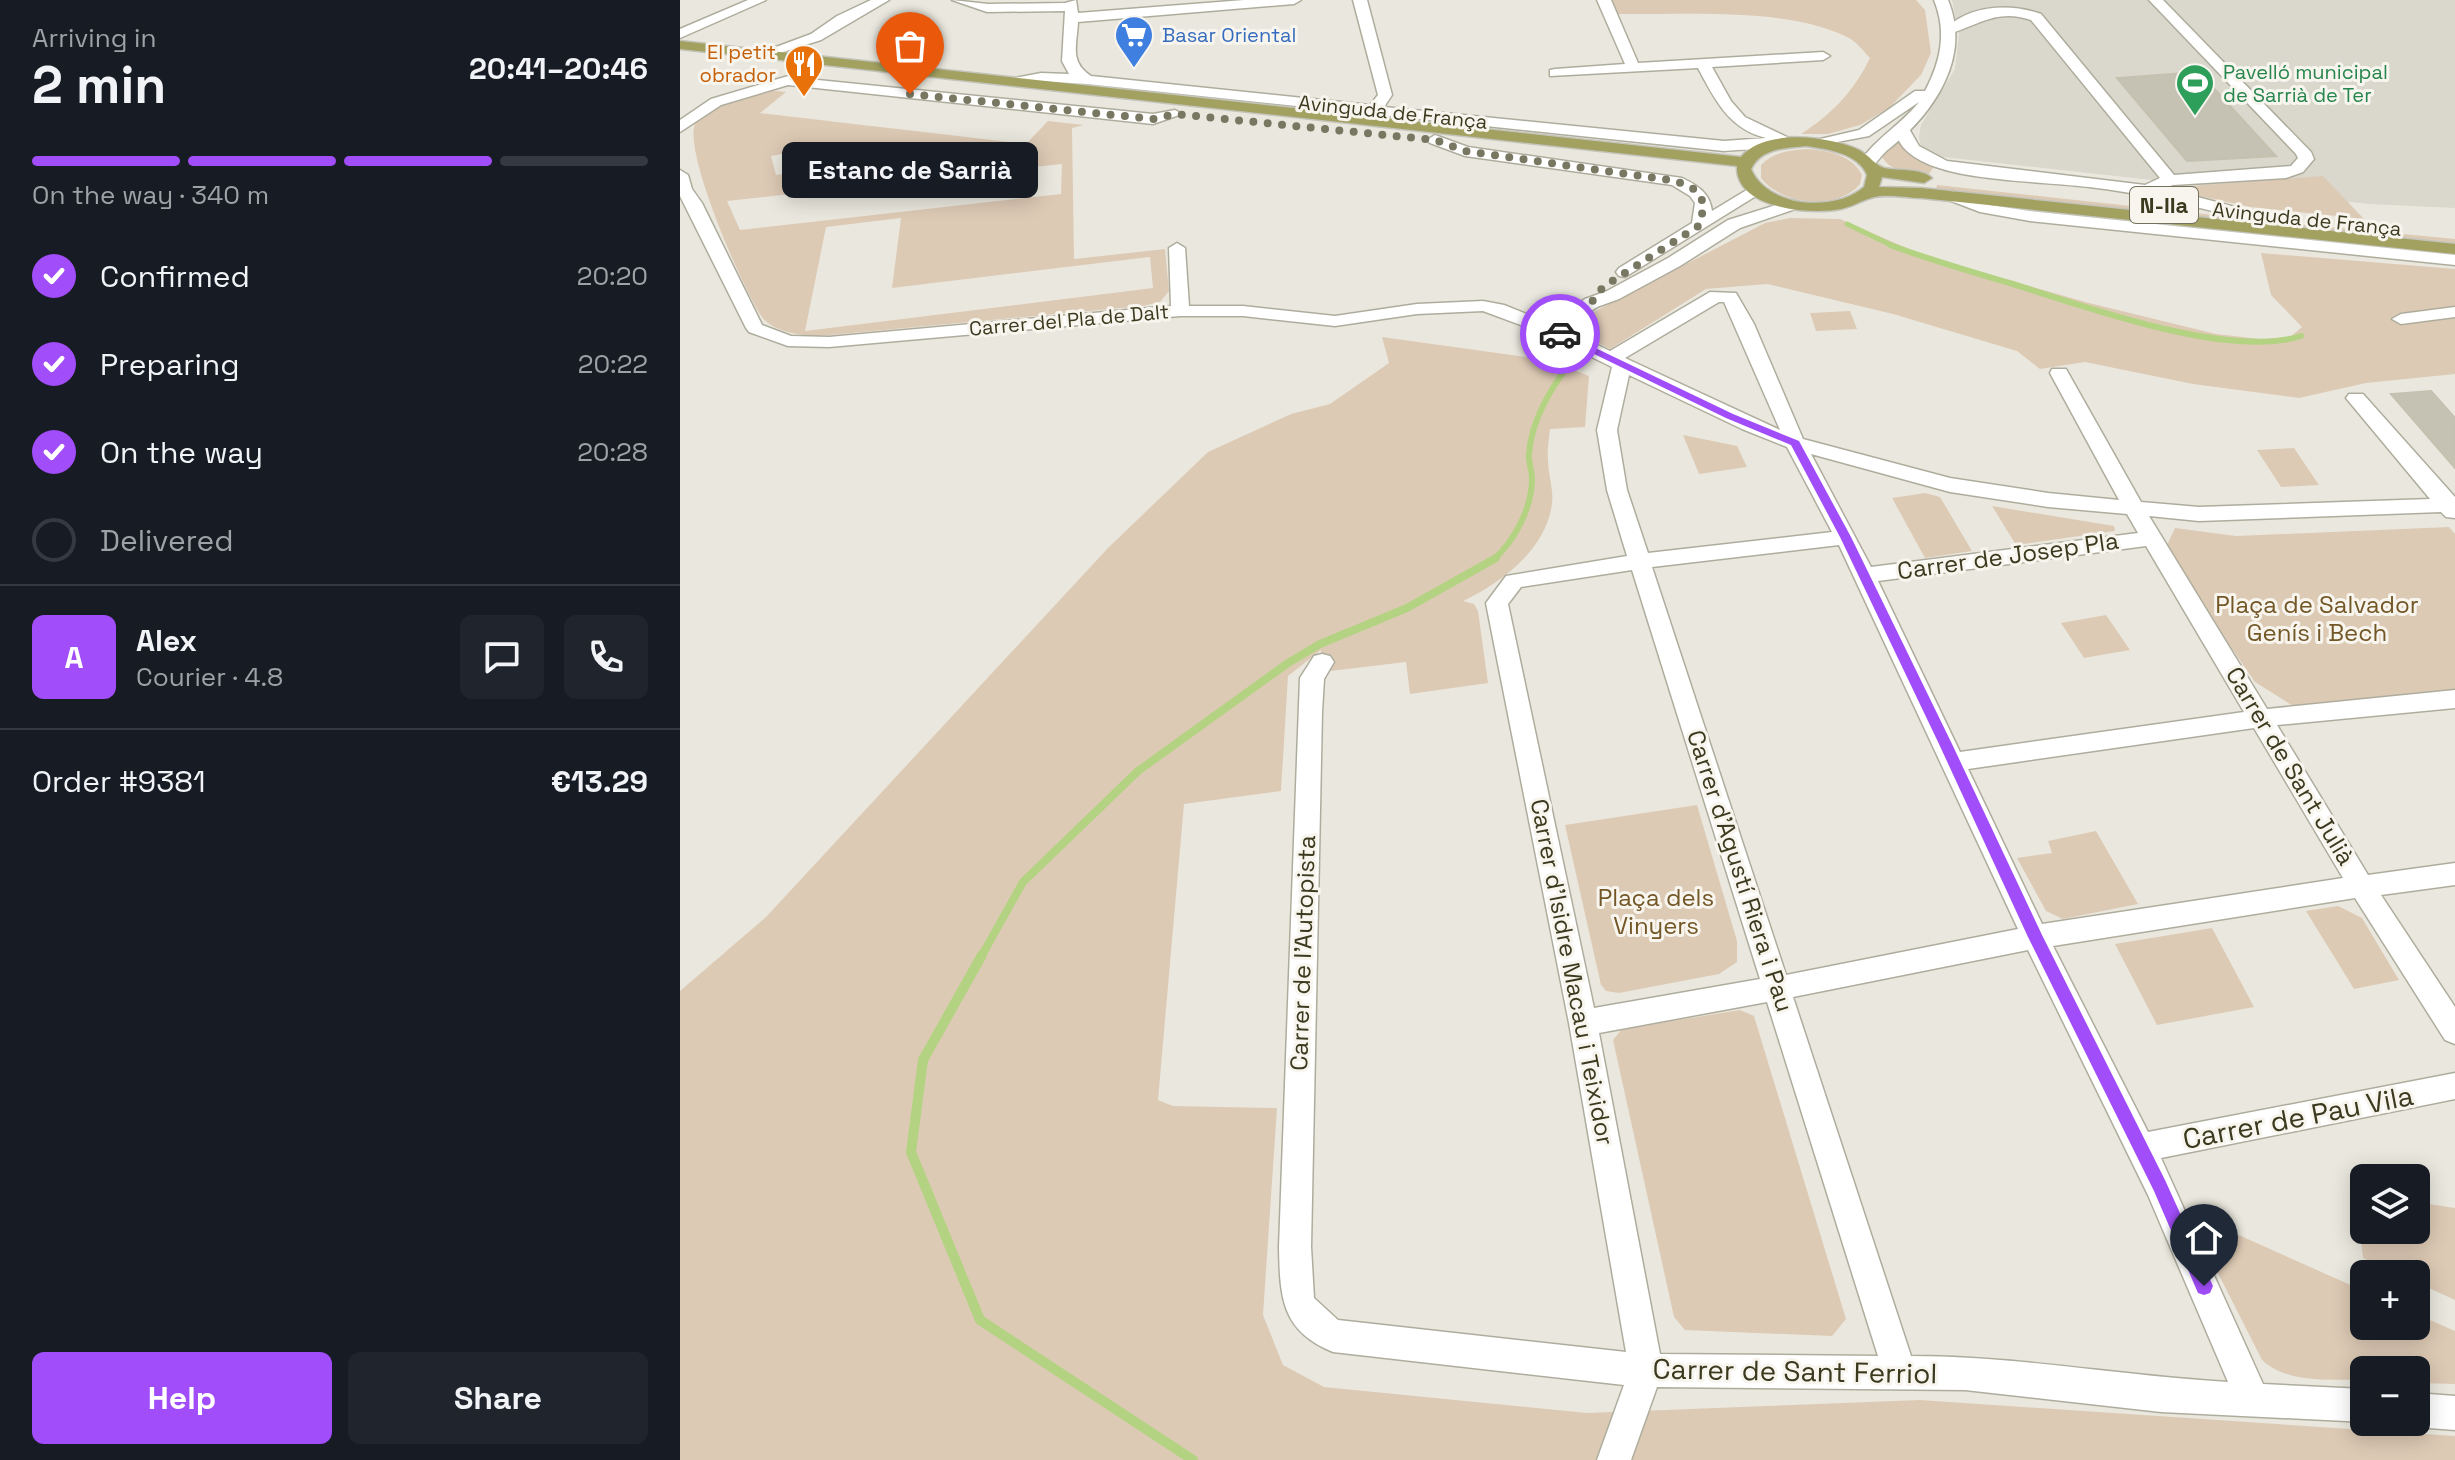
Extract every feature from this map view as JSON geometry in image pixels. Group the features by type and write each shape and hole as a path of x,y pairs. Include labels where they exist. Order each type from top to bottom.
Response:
{"main road":[{"name":"Avinguda de França","path":"680,45 1744,168"},
{"name":"Avinguda de França","path":"680,58 815,73 934,91"},
{"name":"Avinguda de França","path":"1175,114 1744,168"},
{"name":"N-IIa","path":"1868,192 1855,200 1836,205 1792,205 1756,191 1744,168 1773,144 1801,142 1821,143 1850,151 1870,167"},
{"name":"Avinguda de França","path":"1870,167 1956,190 2455,249"},
{"path":"1868,192 1874,181 1870,167"},
{"name":"Avinguda de França","path":"1868,192 1956,190 2455,234"}],"street":[{"path":"680,34 759,0"},
{"path":"764,54 816,37 842,19 882,0"},
{"path":"959,0 987,8 1294,0"},
{"path":"1360,0 1385,95 1375,109"},
{"path":"1604,0 1633,67"},
{"path":"2146,190 2170,180 2252,176 2297,169 2306,159 2291,139 2156,0"},
{"path":"1870,167 1874,150 1903,130 1924,109 1934,93 1935,83 1946,60 1952,29 1943,1"},
{"path":"1072,8 1069,61 1072,70 1087,80"},
{"path":"1952,29 1988,11 2013,11 2036,17 2170,180"},
{"path":"1555,73 1823,56"},
{"path":"1703,63 1732,117 1733,142 1729,146"},
{"name":"Avinguda de França","path":"790,81 815,73"},
{"name":"Avinguda de França","path":"1014,82 1041,77 1087,80 1729,146 1759,142 1773,144"},
{"path":"680,127 716,102 790,81"},
{"name":"Avinguda de França","path":"790,81 934,91 1153,119 1175,114"},
{"path":"1821,143 1864,133 1890,118 1935,83"},
{"path":"1732,117 1761,132 1801,142"},
{"path":"1903,130 1906,141 1923,157 1944,165 2202,199 2240,213"},
{"name":"Avinguda de França","path":"1435,140 1465,151 1676,181 1694,189 1701,197 1704,216 1700,225"},
{"path":"1956,190 2021,177"},
{"name":"Carrer del Pla de Dalt","path":"681,185 694,203 755,328 788,341 829,342 1180,311 1243,311 1335,321 1417,309 1483,306 1551,330 1749,425 1795,443 1950,485 2135,510 2270,513 2452,508"},
{"name":"Avinguda de França","path":"1956,190 1986,209 2030,216 2455,260"},
{"path":"1591,303 1603,287 1756,191"},
{"path":"1551,330 1591,303 1613,295 1674,262 1734,224 1792,205"},
{"path":"1177,248 1180,311"},
{"path":"1616,362 1716,296 1730,297 1745,324 1795,443 1846,537 2035,937 2168,1203 2252,1398"},
{"path":"2401,319 2455,312"},
{"name":"Carrer d'Agustí Riera i Pau","path":"1616,362 1607,430 1617,490 1900,1374"},
{"name":"Carrer de Sant Julià","path":"2059,373 2135,510 2362,887 2455,1031"},
{"path":"2356,398 2452,508"},
{"path":"1642,561 1846,537"},
{"name":"Carrer de Josep Pla","path":"1864,575 2153,538"},
{"name":"Carrer d'Isidre Macau i Teixidor","path":"1642,561 1514,581 1497,603 1583,1023 1646,1370"},
{"name":"Carrer de l'Autopista","path":"1295,1247 1310,712 1312,678 1322,662"},
{"path":"1954,762 2262,718 2455,699"},
{"path":"1583,1023 2035,937 2455,874"},
{"name":"Carrer de Pau Vila","path":"2140,1148 2455,1086"},
{"name":"Carrer de Sant Ferriol","path":"1295,1247 1297,1302 1310,1322 1333,1336 1592,1367 1703,1373 1965,1373 2161,1395 2350,1405"},
{"path":"1614,1460 1646,1370"},
{"path":"2430,1411 2455,1413"}],"shaded area":[{"path":"1952,0 2455,0 2455,208 2369,204 1943,157 1921,147 1919,137 1921,125 1955,69 1959,34"}],"green space":[{"path":"1612,0 1916,0 1925,10 1931,53 1921,75 1889,108 1860,125 1828,134 1801,134 1841,101 1870,58 1850,39 1823,27 1766,17 1618,14"},
{"path":"768,90 786,92 760,113 1026,144 1048,121 1084,125 1072,128 1074,259 1165,249 1169,291 1160,302 1143,306 819,336 780,330 762,317 729,251 705,188 694,136 696,122 710,110","holes":["821,147 934,149 927,169 837,168 776,175 771,156","1062,164 1061,194 740,230 727,201","901,218 892,288 1150,257 1153,288 805,331 826,227"]},
{"path":"1900,139 1911,154 1935,165 1929,174 1902,171 1886,162 1882,157 1884,150"},
{"path":"1808,149 1832,153 1852,163 1862,175 1860,184 1838,198 1810,201 1782,194 1761,178 1761,165 1771,157"},
{"path":"2323,176 2364,219 2250,207 2163,188"},
{"path":"1937,185 2278,222 2279,227 1936,190"},
{"path":"1790,218 1840,219 1925,256 2089,303 2216,334 2260,339 2290,337 2302,327 2271,295 2261,253 2455,269 2455,374 2366,383 2299,398 2193,384 2085,362 2040,369 2017,351 1893,314 1767,284 1706,289 1610,349 1583,335 1584,317 1765,223"},
{"path":"2288,223 2455,239 2455,244 2289,229"},
{"path":"1850,311 1857,329 1816,331 1810,313"},
{"path":"1382,337 1547,360 1589,376 1585,427 1550,429 1548,456 1552,504 1541,536 1520,563 1506,575 1463,601 1474,604 1478,611 1488,683 1410,694 1406,662 1322,672 1321,650 1288,676 1281,791 1184,804 1158,1100 1173,1106 1277,1108 1263,1315 1283,1365 1324,1387 1587,1413 1920,1400 2350,1429 2350,1436 2455,1436 2455,1460 680,1460 680,991 766,917 1108,548 1208,452 1291,414 1330,404 1389,363"},
{"path":"1683,435 1737,446 1747,467 1699,474"},
{"path":"2294,448 2319,485 2281,487 2257,450"},
{"path":"1925,493 1940,497 1972,551 1925,558 1892,498"},
{"path":"1992,506 2114,526 2115,531 2016,545"},
{"name":"Plaça de Salvador Genís i Bech","path":"2449,527 2455,534 2455,692 2293,706 2255,682 2164,551 2175,528 2236,536"},
{"path":"2106,615 2130,650 2084,658 2061,623"},
{"name":"Plaça dels Vinyers","path":"1697,805 1737,941 1737,962 1719,974 1619,993 1606,991 1601,985 1565,825"},
{"path":"2096,831 2138,904 2063,919 2046,911 2017,858 2052,853 2048,841"},
{"path":"2338,906 2362,918 2399,980 2354,989 2306,911"},
{"path":"2212,928 2254,1007 2157,1025 2115,944"},
{"path":"1740,1010 1754,1016 1846,1319 1832,1336 1685,1330 1674,1317 1613,1040 1622,1029"},
{"path":"2430,1204 2455,1208 2455,1300 2430,1288 2430,1260 2363,1258 2361,1244 2430,1244"},
{"path":"2187,1212 2350,1285 2350,1340 2430,1340 2430,1320 2455,1331 2455,1384 2430,1383 2430,1356 2350,1356 2350,1380 2297,1377 2272,1368 2262,1360"}],"building":[{"name":"Pavelló municipal de Sarrià de Ter","path":"2199,72 2276,156 2187,161 2117,78"},
{"path":"2431,391 2455,418 2455,468 2391,394"}],"waterway":[{"path":"1847,224 1893,246"},
{"path":"1893,246 2117,317 2197,336 2236,341 2271,341 2301,336"},
{"path":"1494,559 1521,523 1531,490 1529,457 1533,430 1549,395 1569,365"},
{"path":"981,957 1023,882 1138,771 1288,663 1320,644 1407,608 1494,559"},
{"path":"982,955 923,1060 911,1152 980,1320 1193,1460"}],"way so far":[{"path":"910,94 1153,119 1175,114 1435,140 1465,151 1635,174 1676,181 1694,189 1704,203 1700,225 1603,287 1591,303 1551,330 1560,334"}],"place":[{"name":"Basar Oriental","path":"1134,69"},
{"name":"Estanc de Sarrià","path":"910,94"},
{"name":"El petit obrador","path":"804,98"},
{"name":"Pavelló municipal de Sarrià de Ter","path":"2195,117"}],"route":[{"path":"1560,334 1749,425 1795,443 1846,537 2035,937 2159,1185 2204,1286"}]}
